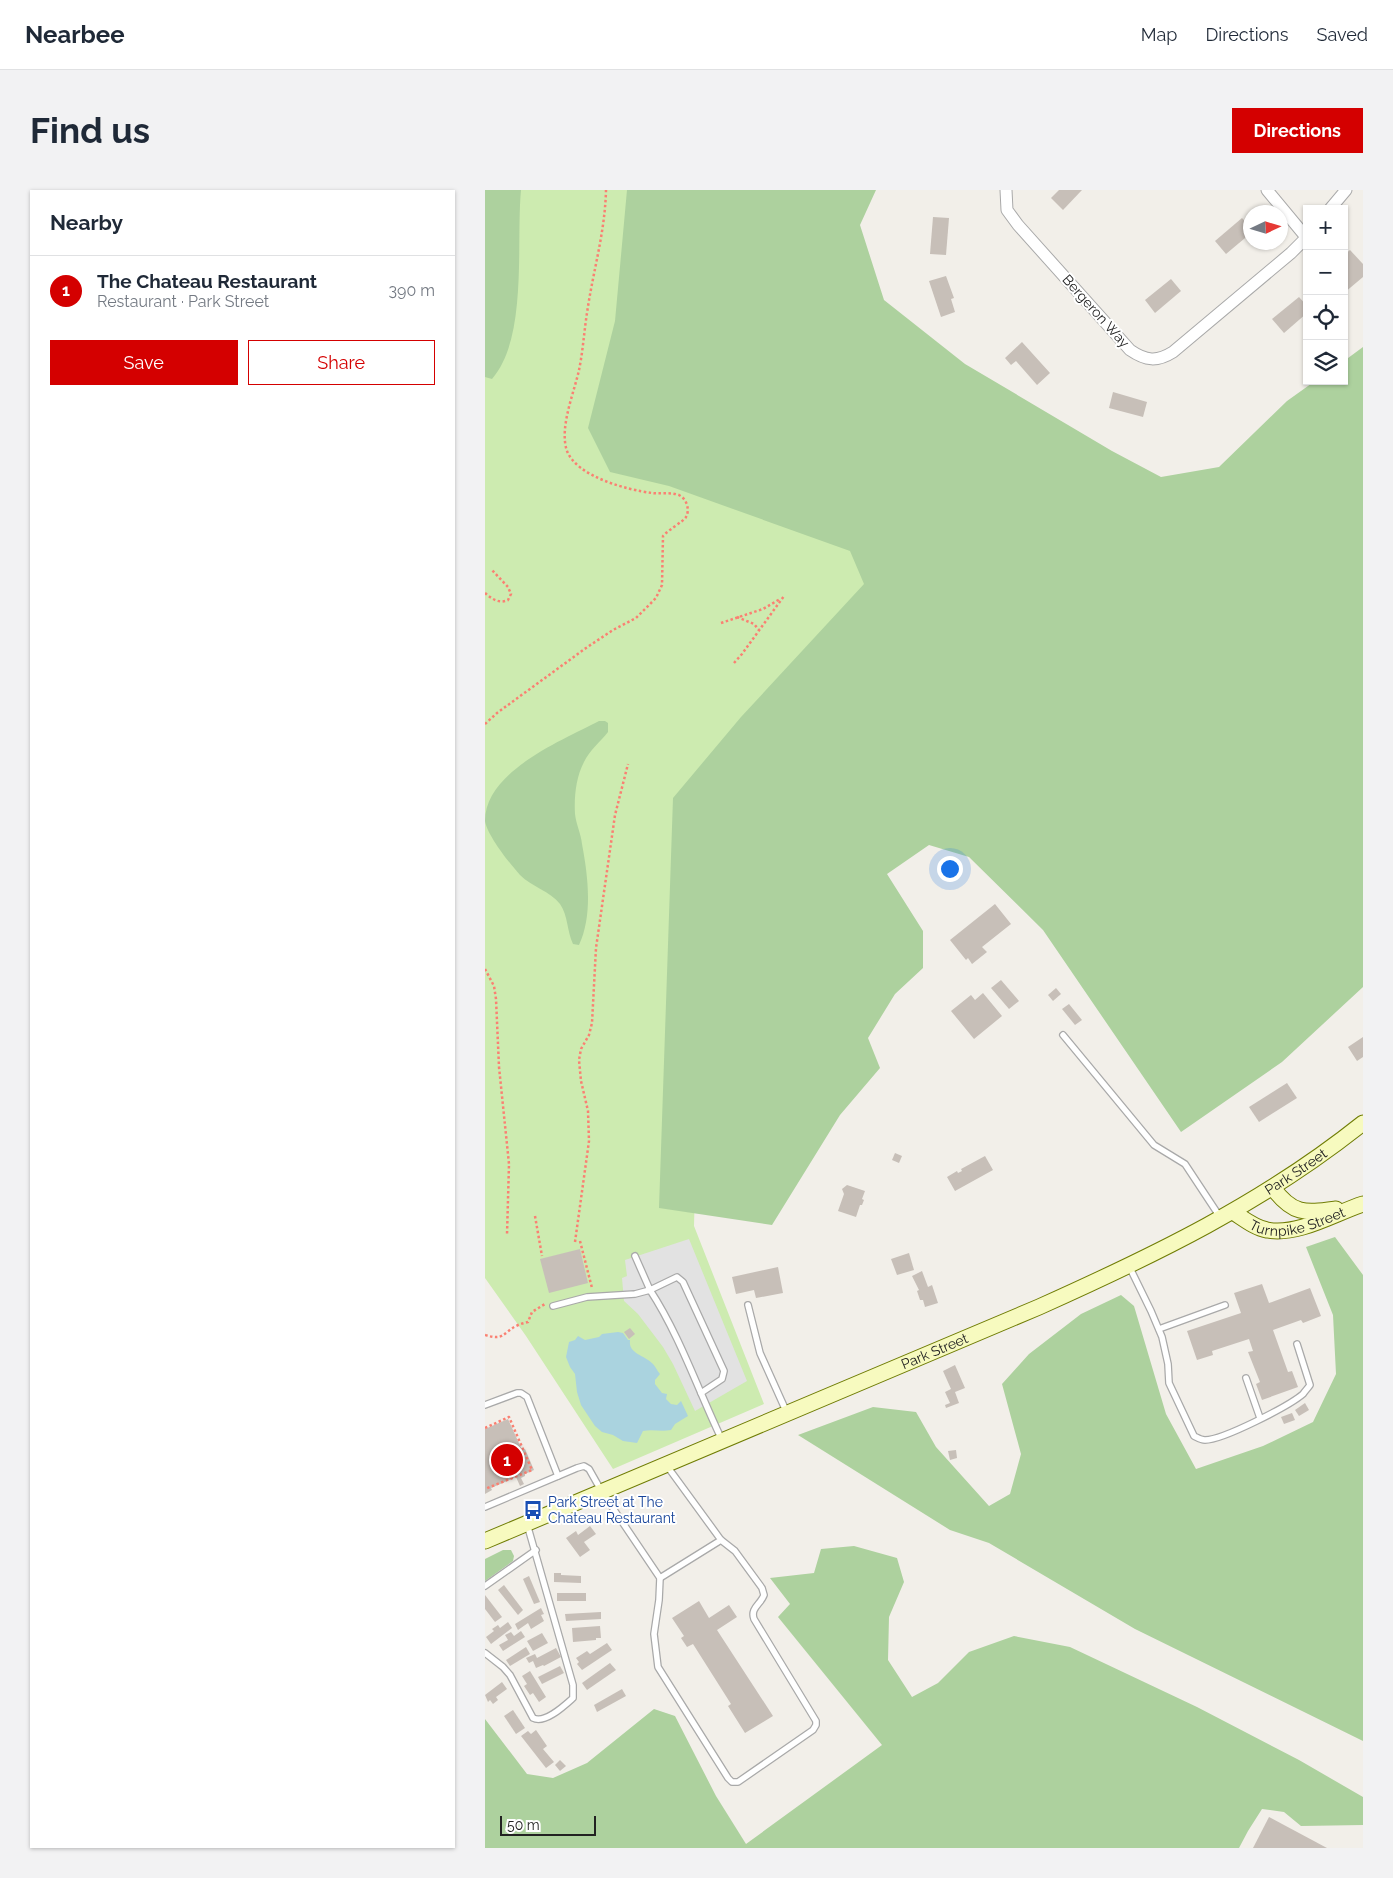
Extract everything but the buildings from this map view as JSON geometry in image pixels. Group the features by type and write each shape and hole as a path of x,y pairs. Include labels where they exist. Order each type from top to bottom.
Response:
{"main road":[{"name":"Park Street","path":"485,1541 666,1464 723,1442 1039,1307 1129,1266 1227,1215 1273,1188 1311,1163 1363,1122"},
{"path":"1273,1188 1291,1208 1302,1211 1313,1212 1360,1205"},
{"name":"Turnpike Street","path":"1227,1215 1267,1230 1280,1231 1315,1223 1360,1205"}],"street":[{"name":"Bergeron Way","path":"1006,190 1007,210 1018,224 1130,350 1140,357 1164,358 1173,352 1303,241"},
{"name":"Bergeron Way","path":"1267,190 1303,232"},
{"path":"1333,205 1346,190"}],"lane":[{"path":"1063,1035 1154,1145 1185,1164 1227,1215"},
{"path":"635,1256 650,1290 669,1320 723,1442"},
{"path":"1129,1266 1159,1329 1168,1364 1169,1383 1194,1436 1203,1441 1216,1438 1261,1418 1290,1403 1304,1393 1310,1384 1297,1344"},
{"path":"553,1306 592,1296 635,1294 650,1290 677,1277 680,1278 724,1371 722,1378 701,1393"},
{"path":"748,1305 760,1354 788,1414"},
{"path":"1159,1329 1225,1305"},
{"path":"1246,1378 1261,1418"},
{"path":"485,1405 512,1394 521,1393 527,1397 558,1476"},
{"path":"485,1507 581,1467 589,1469 602,1492 660,1578 654,1634 658,1667 728,1778 731,1782 738,1782 813,1730 816,1722 754,1620 753,1610 765,1595 762,1588 735,1551 721,1540 666,1464"},
{"path":"485,1653 510,1675 533,1718 536,1720 544,1719 573,1698 573,1685 536,1550 527,1524"},
{"path":"660,1578 721,1540"},
{"path":"485,1586 536,1550"}],"path":[{"path":"485,724 497,713 586,648 613,630 636,618 651,603 662,585 663,536 673,526 684,520 687,515 688,507 685,500 679,495 645,492 612,485 577,464 567,451 565,430 582,355 587,313 601,243 606,190"},
{"path":"485,592 491,598 502,602 508,600 511,594 508,587 491,569"},
{"path":"721,623 763,609 783,596 734,663"},
{"path":"737,617 754,624 759,630"},
{"path":"575,1242 589,1141 588,1111 581,1081 579,1060 581,1049 589,1035 592,1023 596,948 615,815 628,764"},
{"path":"485,969 494,986 496,999 499,1066 509,1164 507,1235"},
{"path":"535,1216 542,1256"},
{"path":"485,1428 509,1417 532,1470 485,1489"}],"green space":[{"path":"485,190 645,190 866,547 896,586 701,953 694,1226 764,1404 613,1469 526,1336 485,1278"},
{"path":"485,190 521,190 516,315 511,340 503,361 492,379 485,377"},
{"path":"627,190 876,190 860,225 884,300 965,364 1112,451 1161,477 1219,467 1287,401 1309,385 1348,385 1348,358 1363,347 1363,987 1282,1062 1181,1132 1043,930 969,857 929,845 887,874 923,931 923,968 895,994 868,1038 880,1068 840,1115 772,1225 659,1208 673,798 741,717 864,584 850,551 669,486 610,472 588,428 615,321"},
{"path":"599,721 608,723 608,732 586,758 579,774 575,794 576,822 584,856 588,895 586,921 579,945 573,944 565,913 560,904 520,875 494,841 485,821 488,803 498,787 512,772 547,748"},
{"path":"1335,1237 1363,1275 1363,1741 1135,1629 989,1543 950,1530 798,1435 873,1407 916,1412 936,1447 989,1506 1010,1494 1021,1454 1002,1384 1029,1354 1081,1314 1121,1295 1134,1306 1166,1414 1196,1469 1263,1446 1313,1422 1336,1374 1333,1315 1306,1247"},
{"path":"854,1546 897,1558 904,1582 889,1617 888,1660 912,1697 938,1683 969,1652 1014,1636 1070,1647 1197,1707 1299,1760 1363,1797 1363,1825 1301,1826 1284,1812 1262,1809 1239,1848 485,1848 485,1719 527,1774 553,1778 587,1763 654,1709 675,1716 716,1796 746,1844 882,1745 778,1617 790,1604 770,1578 814,1573 821,1549"},
{"path":"503,1550 511,1550 514,1556 513,1561 485,1581 485,1559"}],"shaded area":[{"path":"689,1239 747,1381 695,1411 663,1347 638,1314 624,1301 622,1278 627,1276 625,1260"}],"water":[{"path":"623,1333 630,1340 630,1345 634,1351 654,1365 660,1374 655,1380 655,1384 662,1393 667,1394 666,1399 671,1404 677,1405 681,1401 688,1416 675,1424 671,1430 643,1431 637,1443 623,1441 613,1435 602,1432 595,1426 581,1405 575,1374 566,1357 569,1342 575,1340 578,1336 585,1340 599,1337 602,1334"}],"place":[{"name":"The Chateau Restaurant","path":"507,1460"},
{"name":"Park Street at The Chateau Restaurant","path":"533,1510"}]}
